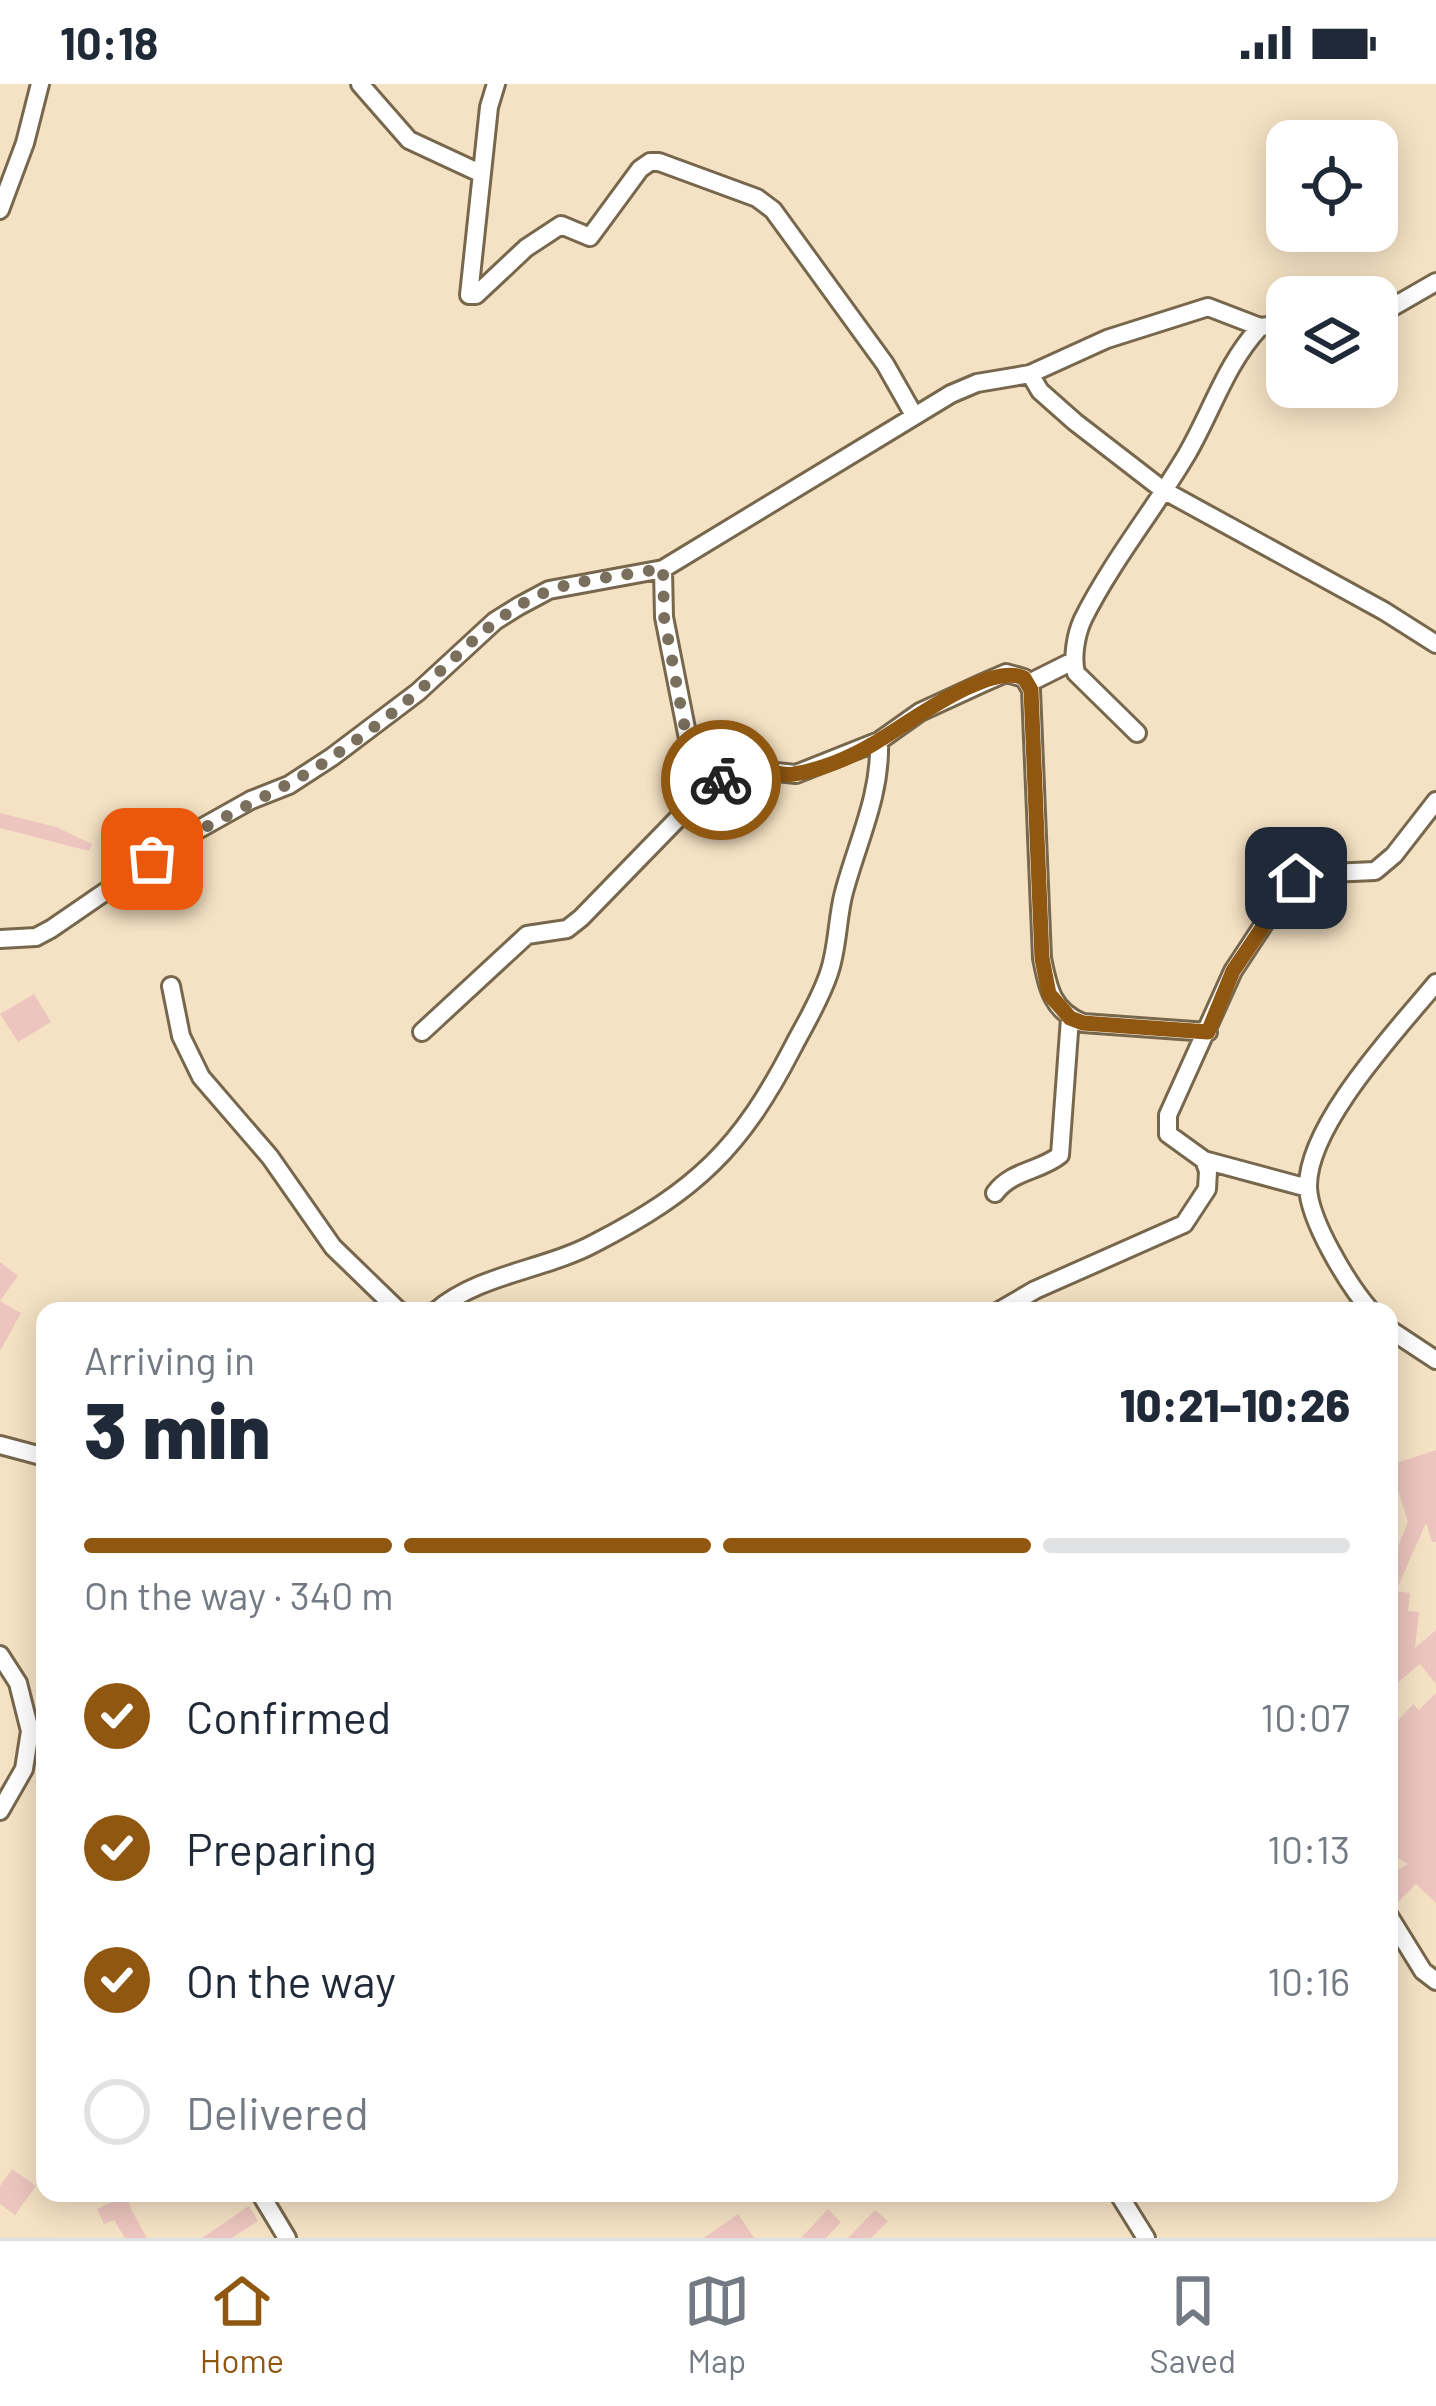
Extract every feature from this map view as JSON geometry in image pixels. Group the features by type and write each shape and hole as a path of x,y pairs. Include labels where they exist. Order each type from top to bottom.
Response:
{"street":[{"path":"0,210 40,84"},
{"path":"360,84 409,140 480,173"},
{"path":"496,84 490,97 480,173 467,289 472,296 530,244 561,225 590,237 640,169 659,162 757,198 781,218 885,364 914,415"},
{"path":"1398,304 1436,282"},
{"path":"0,939 36,937 185,836 289,785 418,692 495,621 549,590 663,568 914,415 977,383 1030,374 1107,340 1208,307 1266,326"},
{"path":"1137,733 1084,685 1073,661 1081,623 1221,392 1226,371 1260,327"},
{"path":"1030,374 1040,391 1163,490 1436,644"},
{"path":"422,1033 527,935 567,929 581,918 690,806 696,788 664,617 663,568"},
{"path":"1029,683 1073,661"},
{"path":"696,788 746,769 796,774 879,741 920,712 1006,673 1020,675 1029,683 1038,790 1042,958 1049,994 1070,1018 1083,1023 1208,1032"},
{"path":"446,1302 500,1277 535,1270 593,1245 674,1198 740,1137 764,1105 818,1004 831,967 843,896 874,804 879,741"},
{"path":"1308,1188 1204,1160 1168,1134 1166,1125 1233,971 1296,878 1375,872 1434,807"},
{"path":"1363,1302 1326,1238 1308,1188 1324,1136 1355,1081 1436,983"},
{"path":"171,986 181,1036 201,1077 270,1157 333,1247 390,1302"},
{"path":"994,1192 1031,1166 1055,1161 1060,1155 1070,1018"},
{"path":"1015,1302 1184,1224 1207,1190 1204,1160"},
{"path":"1398,1335 1436,1360"},
{"path":"0,1445 36,1455"},
{"path":"0,1655 36,1727"},
{"path":"0,1811 36,1737"},
{"path":"1398,1930 1424,1971 1436,1981"},
{"path":"265,2202 287,2238"},
{"path":"1124,2202 1146,2238"}],"building":[{"path":"0,813 56,827 92,844 89,851 0,828"},
{"path":"34,994 51,1022 18,1042 0,1014"},
{"path":"0,1262 18,1276 0,1301"},
{"path":"0,1301 21,1313 0,1351"},
{"path":"1436,1450 1436,1542 1426,1523 1398,1586 1398,1546 1408,1522 1398,1490 1398,1462"},
{"path":"1398,1591 1410,1593 1408,1611 1419,1612 1415,1648 1436,1630 1436,1684 1420,1664 1398,1682"},
{"path":"1436,1693 1436,1903 1416,1884 1398,1902 1398,1870 1408,1864 1398,1858 1398,1720 1413,1704 1419,1710"},
{"path":"12,2169 36,2186 15,2215 0,2204 0,2186"},
{"path":"112,2202 129,2202 147,2238 125,2238 114,2220 104,2224 97,2209"},
{"path":"249,2206 258,2221 232,2238 202,2238"},
{"path":"828,2209 841,2222 826,2238 801,2238"},
{"path":"875,2210 888,2221 871,2238 848,2238"},
{"path":"738,2214 754,2238 704,2238"}],"way so far":[{"path":"152,859 185,836 289,785 332,757 519,606 549,590 663,568 664,617 696,788 721,780"}],"route":[{"path":"721,780 746,769 780,776 830,763 857,753 920,712 982,683 1006,673 1024,678 1031,690 1038,790 1042,958 1049,994 1070,1018 1083,1023 1208,1032 1233,971 1296,878"}]}
